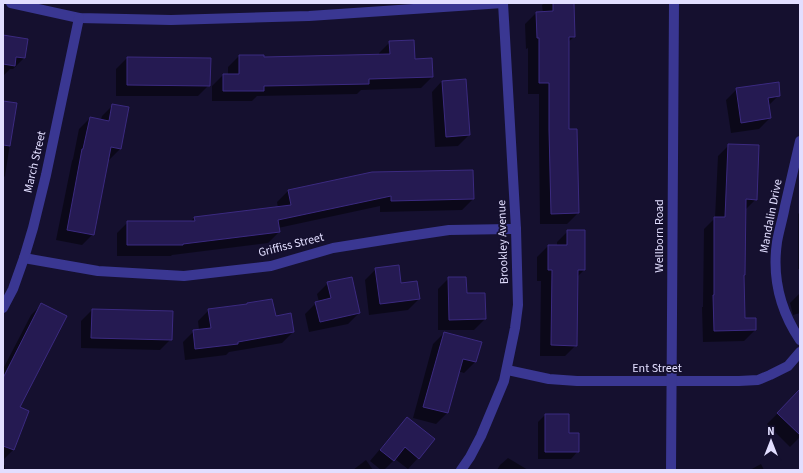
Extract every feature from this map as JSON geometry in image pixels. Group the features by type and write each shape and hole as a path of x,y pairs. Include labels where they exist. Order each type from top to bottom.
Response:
{"street":[{"path":"11,3 79,18 171,20 309,16 503,3"},
{"name":"Brookley Avenue","path":"461,470 481,436 504,381 518,305 516,229 503,3"},
{"name":"Wellborn Road","path":"670,470 674,3"},
{"name":"March Street","path":"3,308 13,289 33,228 46,175 79,18"},
{"name":"Mandalin Drive","path":"800,141 777,242 776,268 777,285 783,308 793,330 800,340"},
{"name":"Griffiss Street","path":"24,258 98,271 184,276 271,266 333,248 449,230 516,229"},
{"name":"Ent Street","path":"506,370 549,379 577,381 758,380 788,366 800,352"}],"building":[{"path":"553,3 574,3 575,37 569,37 569,129 577,129 579,213 551,214 549,83 539,83 539,38 537,38 536,12 553,11"},
{"path":"3,35 28,39 25,58 16,57 15,66 3,64"},
{"path":"414,40 415,59 432,58 433,77 369,79 369,84 264,86 264,91 223,91 223,74 239,74 239,55 264,55 264,57 390,54 389,41"},
{"path":"127,57 211,58 210,86 127,85"},
{"path":"466,79 470,135 446,137 442,81"},
{"path":"779,82 780,96 768,98 771,118 741,123 736,88"},
{"path":"3,101 17,103 10,146 3,145"},
{"path":"112,104 129,107 121,149 111,147 94,235 67,230 82,149 90,117 109,121"},
{"path":"728,144 759,145 757,200 746,199 744,275 745,318 756,318 756,330 714,331 714,217 725,217"},
{"path":"473,170 474,199 391,201 391,196 278,220 280,232 183,245 127,245 127,221 195,221 194,217 291,205 288,190 372,172"},
{"path":"567,230 585,230 585,270 578,270 577,346 551,345 552,270 548,270 548,245 567,245"},
{"path":"399,265 401,283 417,281 420,299 380,304 375,268"},
{"path":"352,277 360,313 320,322 315,302 331,298 327,282"},
{"path":"448,277 466,277 467,293 485,293 486,319 449,320"},
{"path":"272,299 276,316 291,313 294,332 238,342 238,344 195,349 193,330 211,328 208,309"},
{"path":"41,303 67,316 20,407 29,411 14,450 3,446 3,378"},
{"path":"92,309 173,311 172,340 91,338"},
{"path":"444,332 482,342 476,362 463,359 448,413 423,407"},
{"path":"800,389 800,435 777,413"},
{"path":"545,414 569,414 569,433 579,433 579,452 545,452"},
{"path":"407,417 435,439 419,459 405,447 394,461 380,450"}]}
